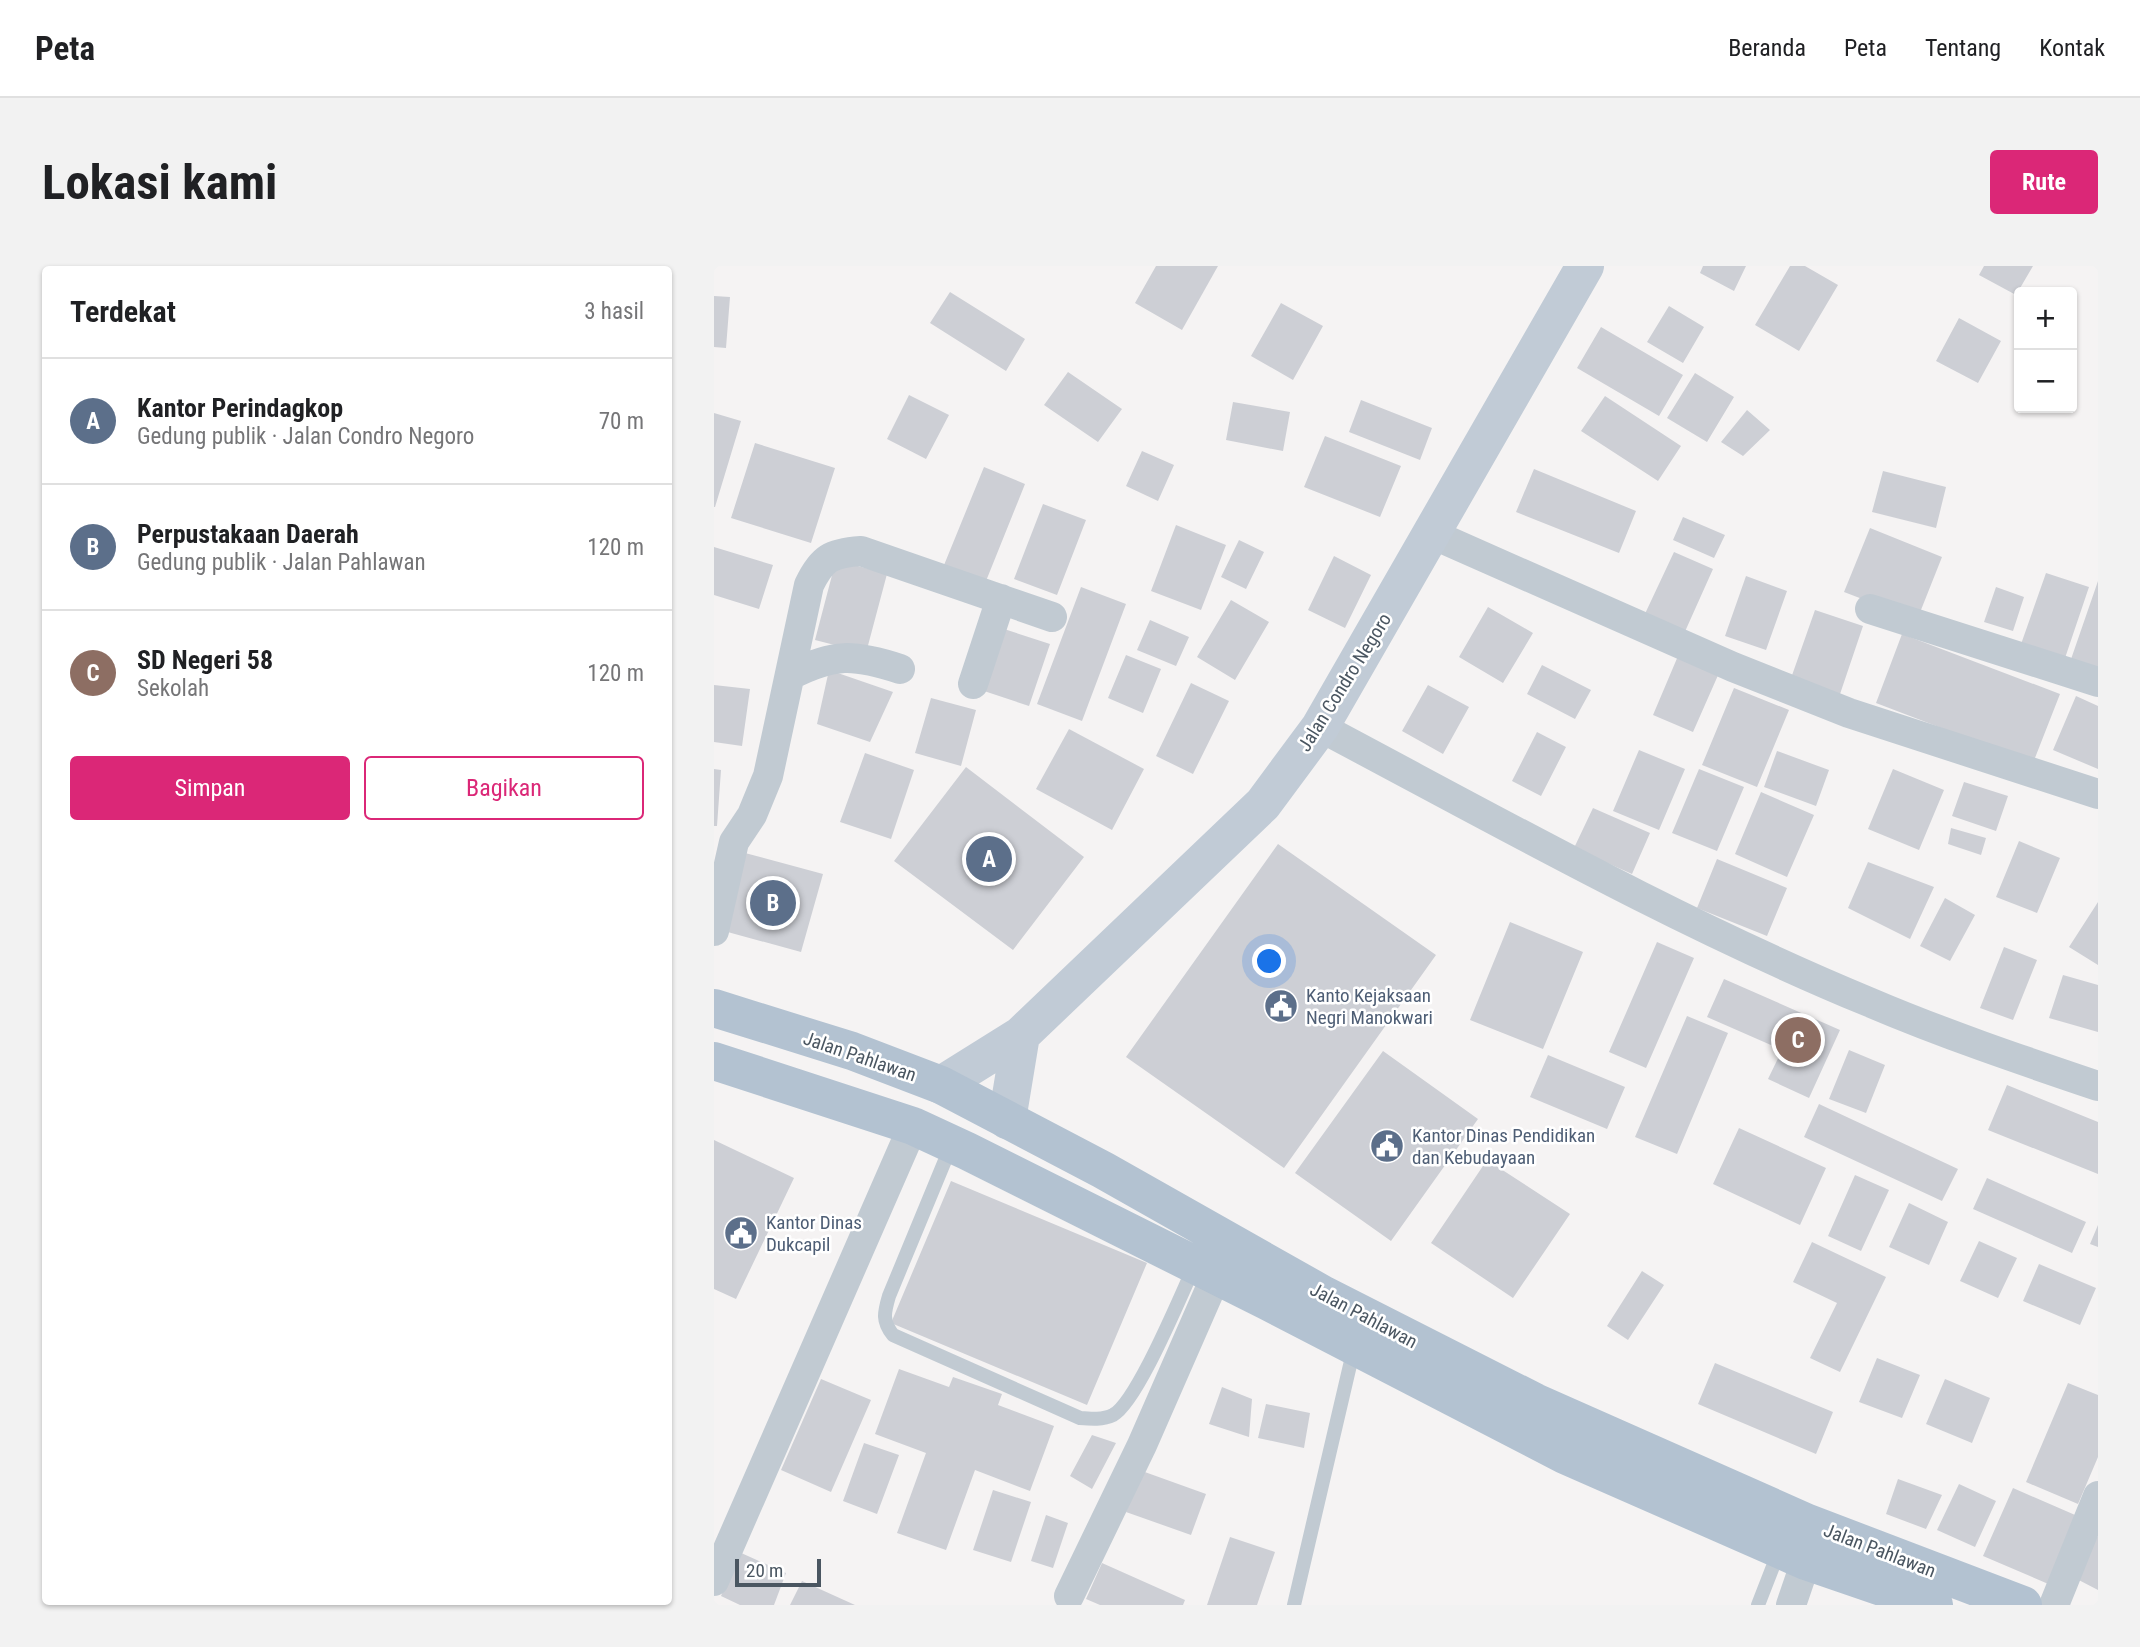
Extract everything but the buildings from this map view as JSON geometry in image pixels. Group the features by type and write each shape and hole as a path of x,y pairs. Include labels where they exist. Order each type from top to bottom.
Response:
{"main road":[{"name":"Jalan Condro Negoro","path":"941,1085 1021,1035 1263,804 1320,727 1585,266"},
{"name":"Jalan Pahlawan","path":"714,1008 852,1051 941,1085 1007,1119 1103,1170 1274,1286 1354,1348 1522,1432 1573,1439 1808,1523 2024,1605"},
{"path":"1007,1119 1021,1035"},
{"name":"Jalan Pahlawan","path":"714,1061 913,1126 1205,1271 1274,1286 1398,1333 1535,1402 1573,1439 1792,1555 1934,1605"},
{"path":"1081,1208 1103,1170"}],"street":[{"path":"1432,534 1733,667 1849,713 2098,794"},
{"path":"714,931 734,842 752,815 768,776 809,586 815,573 828,558 839,552 861,551 1052,617"},
{"path":"972,684 1001,599"},
{"path":"1870,609 2098,682"},
{"path":"791,675 841,656 900,669"},
{"path":"1320,727 1616,885 1715,932 1869,1002 1993,1050 2098,1086"},
{"path":"714,1581 913,1126"},
{"path":"1069,1596 1142,1445 1205,1271"},
{"path":"2054,1605 2098,1496"},
{"path":"1791,1605 1792,1555"}],"lane":[{"path":"952,1144 884,1312 885,1324 893,1335 1080,1418 1098,1419 1114,1415 1134,1392 1205,1271"},
{"path":"1294,1605 1354,1348"},
{"path":"1758,1605 1792,1555"}],"place":[{"name":"Kantor Perindagkop","path":"989,859"},
{"name":"Perpustakaan Daerah","path":"773,903"},
{"name":"Kanto Kejaksaan Negri Manokwari","path":"1281,1006"},
{"name":"SD Negeri 58","path":"1798,1040"},
{"name":"Kantor Dinas Pendidikan dan Kebudayaan","path":"1387,1146"},
{"name":"Kantor Dinas Dukcapil","path":"741,1233"}]}
